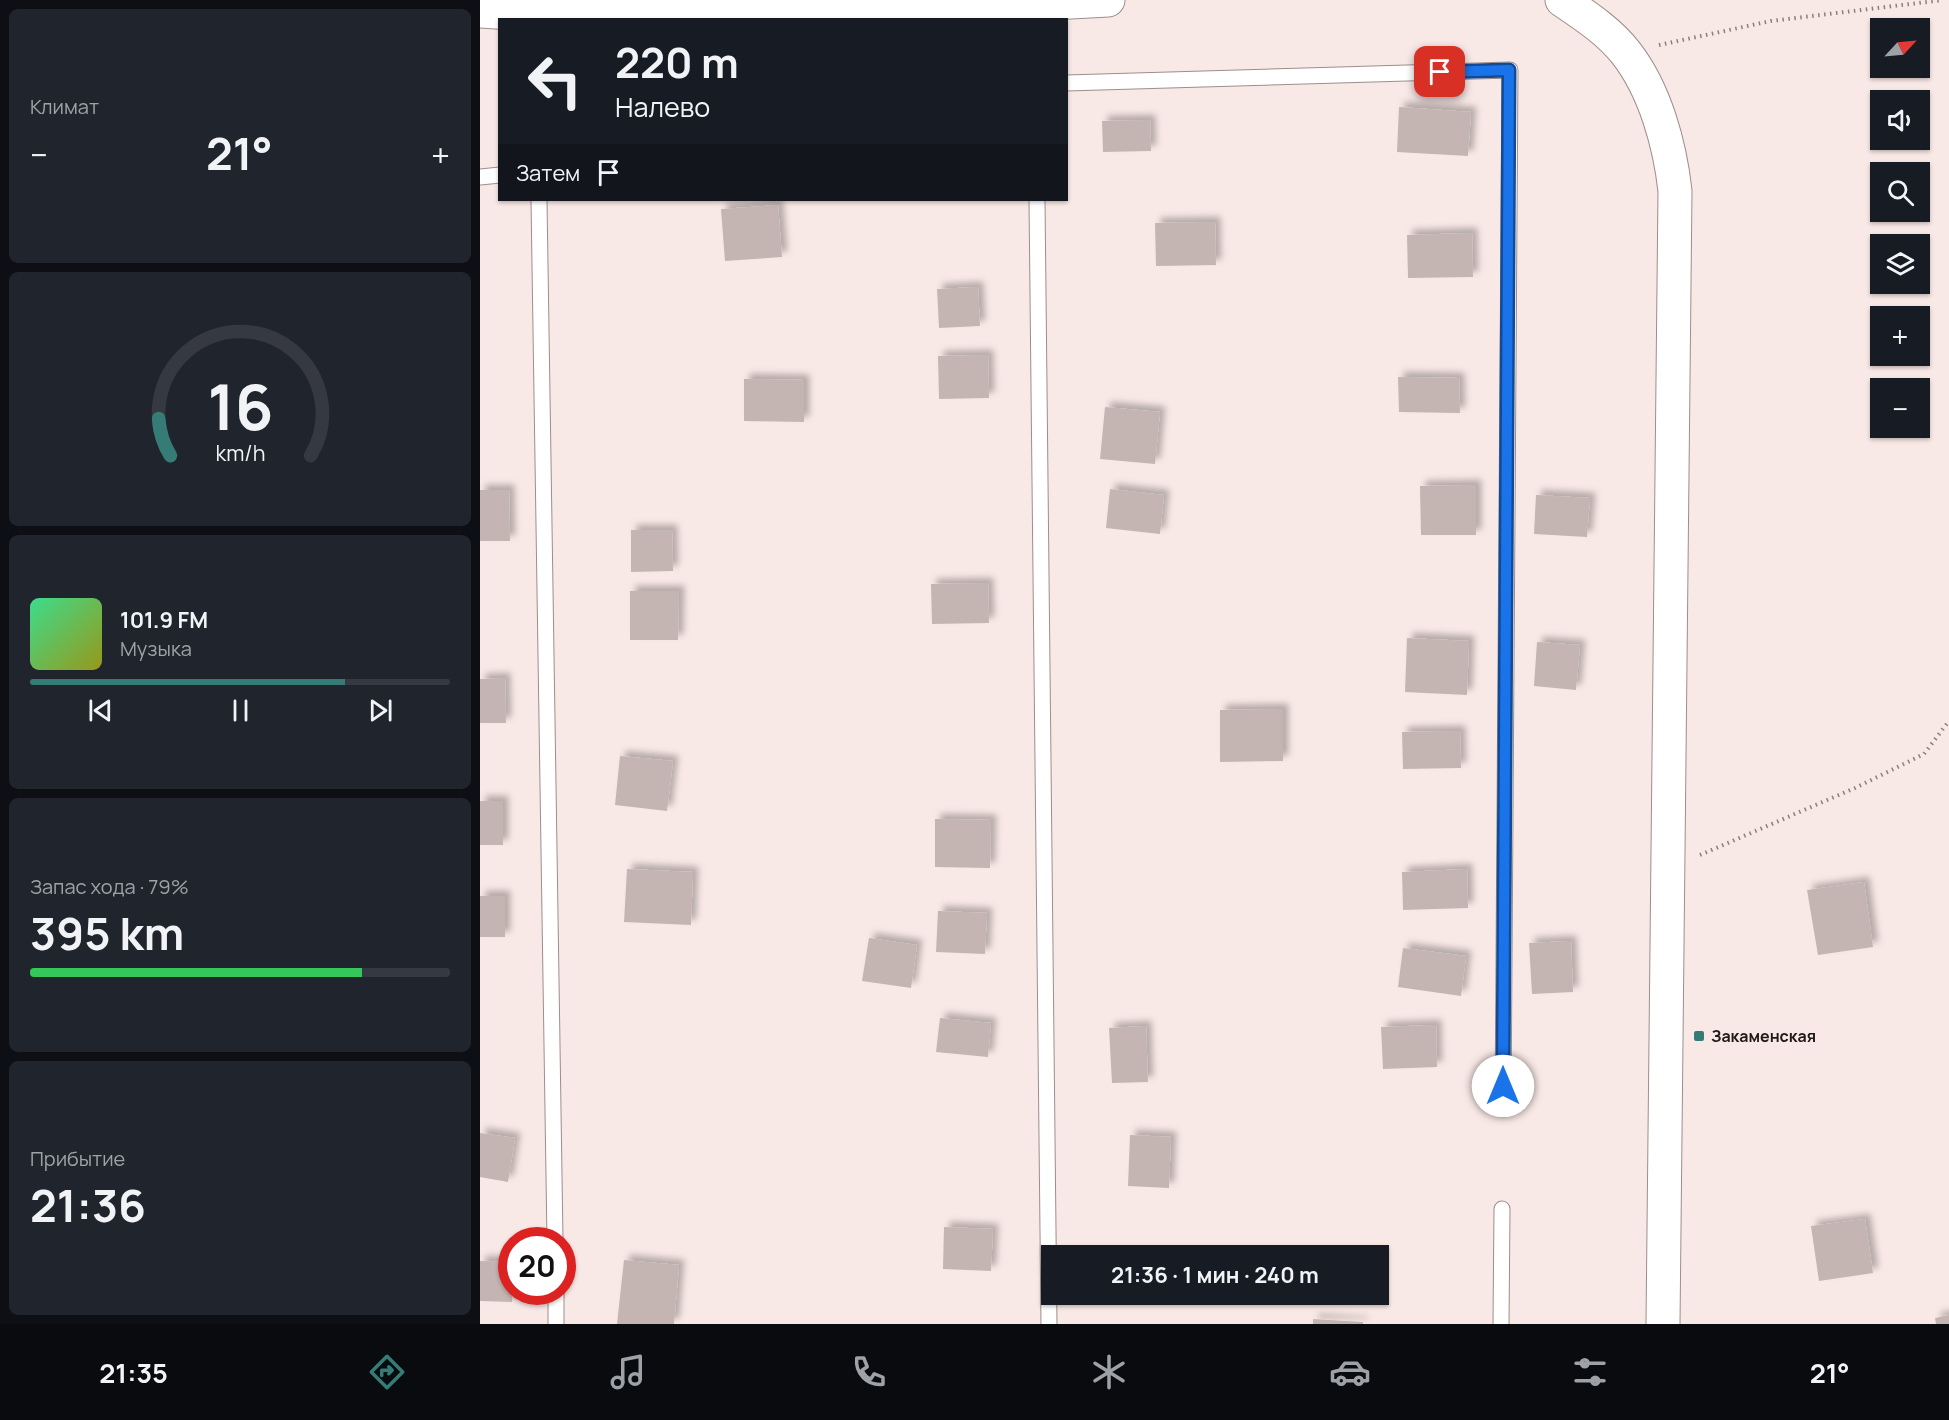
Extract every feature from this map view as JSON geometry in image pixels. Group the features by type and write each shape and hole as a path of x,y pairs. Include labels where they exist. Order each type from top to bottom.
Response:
{"main road":[{"path":"480,11 538,17 1034,12 1108,0"},
{"path":"1562,0 1592,21 1626,52 1645,85 1672,161 1674,191 1664,1324"}],"lane":[{"path":"1068,83 1509,70 1503,1109"},
{"path":"480,177 498,175"},
{"path":"539,201 555,1227"},
{"path":"1037,201 1049,1324"},
{"path":"1501,1324 1502,1209"},
{"path":"556,1305 556,1324"}],"path":[{"path":"1626,52 1771,21 1943,0"},
{"path":"1668,869 1855,788 1924,754 1949,721"}],"building":[{"path":"1399,107 1471,112 1468,156 1397,152"},
{"path":"1150,120 1151,151 1103,152 1102,121"},
{"path":"778,205 782,257 725,261 721,209"},
{"path":"1215,222 1216,265 1156,266 1155,223"},
{"path":"1472,233 1473,277 1408,278 1407,235"},
{"path":"978,287 980,326 939,328 937,289"},
{"path":"988,355 989,398 939,399 938,356"},
{"path":"1398,377 1459,378 1460,413 1399,412"},
{"path":"744,379 804,380 804,422 744,421"},
{"path":"1105,407 1160,412 1155,464 1100,459"},
{"path":"1476,485 1476,535 1421,535 1420,486"},
{"path":"1110,489 1164,495 1160,534 1106,528"},
{"path":"480,490 509,490 510,541 480,541"},
{"path":"1536,495 1590,498 1587,537 1534,534"},
{"path":"631,530 672,530 673,571 631,572"},
{"path":"988,583 989,623 932,624 931,584"},
{"path":"630,591 679,591 678,640 630,640"},
{"path":"1407,638 1469,641 1467,695 1405,692"},
{"path":"1537,642 1580,645 1576,690 1534,686"},
{"path":"505,678 506,723 480,723 480,679"},
{"path":"1283,709 1283,761 1220,762 1220,710"},
{"path":"1460,731 1461,768 1403,769 1402,732"},
{"path":"620,756 673,761 667,811 615,805"},
{"path":"480,801 503,801 503,845 480,845"},
{"path":"935,819 991,820 990,868 935,867"},
{"path":"627,869 693,872 691,925 624,922"},
{"path":"1467,869 1468,908 1403,910 1402,872"},
{"path":"1864,882 1873,947 1818,955 1807,890"},
{"path":"480,896 505,896 505,937 480,937"},
{"path":"938,911 987,913 985,954 936,952"},
{"path":"869,938 917,945 911,988 862,981"},
{"path":"1571,941 1573,992 1532,994 1529,943"},
{"path":"1403,948 1466,956 1461,996 1398,987"},
{"path":"940,1018 991,1023 988,1057 936,1052"},
{"path":"1436,1025 1437,1067 1383,1069 1381,1027"},
{"path":"1146,1026 1148,1082 1112,1083 1109,1028"},
{"path":"480,1133 515,1138 508,1182 480,1177"},
{"path":"1130,1135 1171,1137 1169,1188 1128,1186"},
{"path":"1865,1219 1873,1273 1819,1281 1811,1226"},
{"path":"944,1227 993,1229 991,1271 943,1269"},
{"path":"624,1260 679,1265 674,1324 617,1324"},
{"path":"480,1261 498,1262 498,1302 480,1301"},
{"path":"1949,1315 1949,1324 1936,1324 1935,1318"},
{"path":"1313,1319 1363,1322 1363,1324 1313,1324"}],"place":[{"name":"Закаменская","path":"1699,1036"}],"route":[{"path":"1440,72 1509,70 1503,1086"}]}
